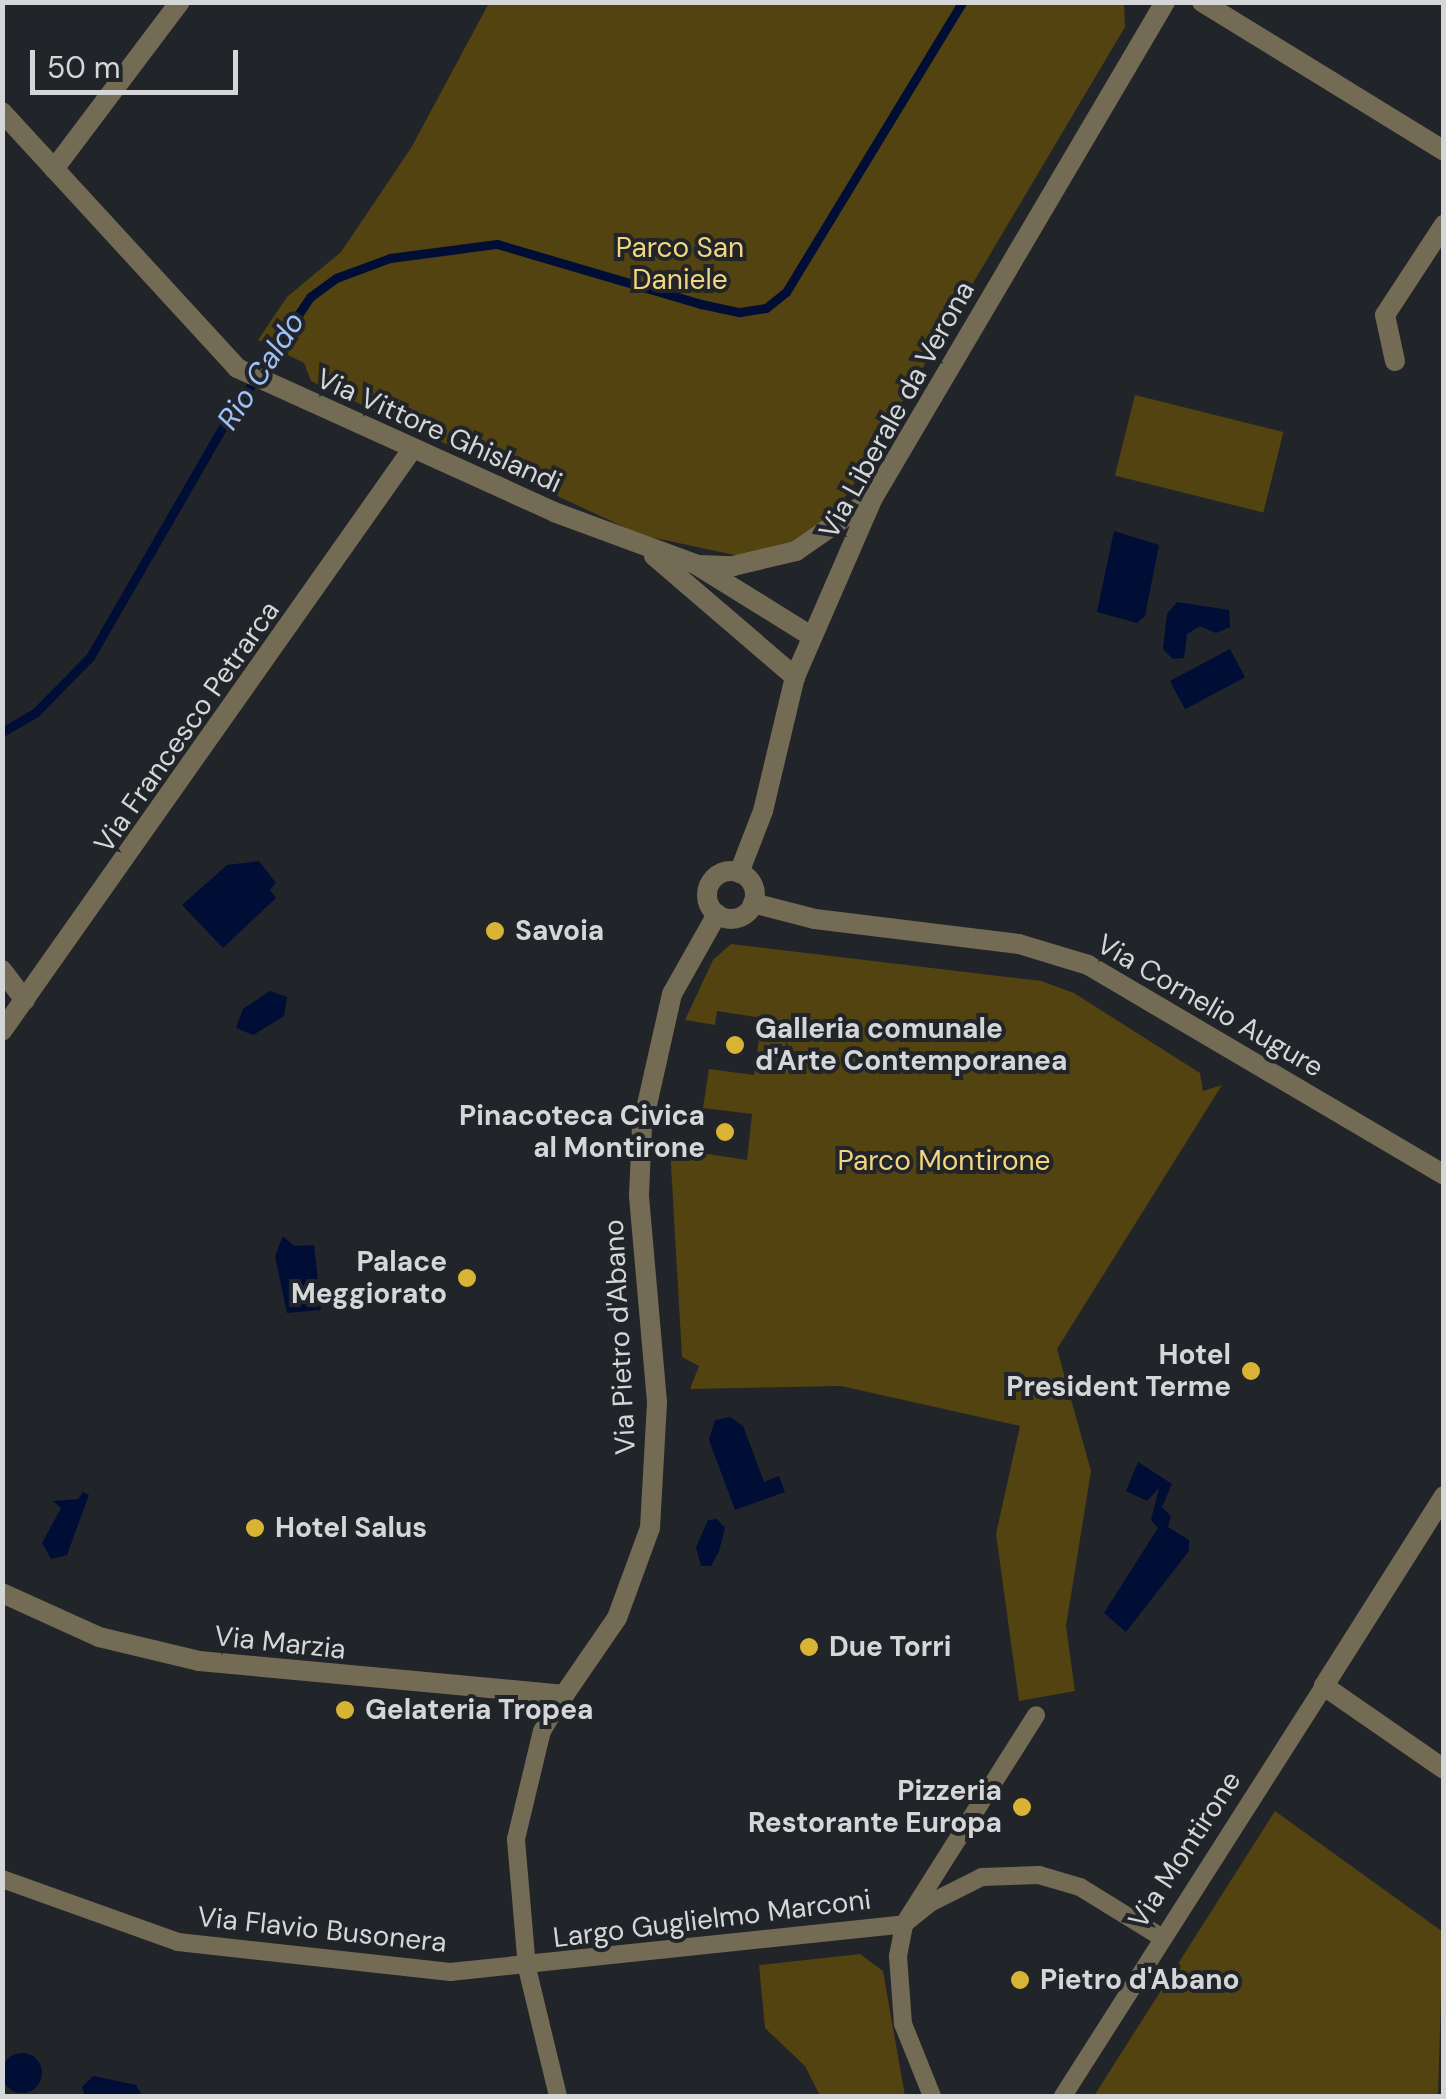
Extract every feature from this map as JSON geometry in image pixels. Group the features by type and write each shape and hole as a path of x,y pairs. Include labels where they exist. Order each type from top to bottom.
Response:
{"street":[{"path":"54,169 180,2"},
{"name":"Via Liberale da Verona","path":"739,873 763,811 795,677 873,498 1165,2"},
{"path":"1202,2 1444,151"},
{"name":"Via Vittore Ghislandi","path":"2,112 237,368 411,451 648,552 695,564 733,566 796,551 873,498"},
{"path":"1395,361 1386,315 1444,225"},
{"name":"Via Francesco Petrarca","path":"2,1031 411,451"},
{"name":"Via Vittore Ghislandi","path":"648,552 795,677"},
{"name":"Via Vittore Ghislandi","path":"695,564 811,636"},
{"path":"725,872 739,873 754,888 753,903 737,918 716,914 708,901 710,883 725,872"},
{"name":"Via Cornelio Augure","path":"753,903 815,919 1019,944 1088,965 1444,1176"},
{"name":"Via Pietro d'Abano","path":"558,2096 527,1968 516,1839 542,1731 617,1618 650,1528 657,1402 639,1194 642,1126 672,994 716,914"},
{"path":"2,970 25,1000"},
{"path":"1444,1496 1324,1686 1444,1769"},
{"name":"Via Marzia","path":"2,1592 99,1637 199,1661 564,1695"},
{"name":"Via Montirone","path":"1063,2096 1324,1686"},
{"path":"904,1924 1036,1715"},
{"name":"Largo Guglielmo Marconi","path":"527,1968 904,1924 959,1884 1039,1874 1080,1887 1162,1937"},
{"name":"Via Flavio Busonera","path":"2,1879 130,1928 229,1952 450,1972 527,1968"},
{"name":"Largo Guglielmo Marconi","path":"904,1924 898,1956 903,2024 932,2096"}],"green space":[{"name":"Parco San Daniele","path":"489,3 1124,3 1125,27 849,492 825,521 795,541 739,556 641,535 311,381 304,363 258,340 287,297 341,252 411,148"},
{"path":"1135,395 1283,432 1263,513 1115,476"},
{"name":"Parco Montirone","path":"731,944 1041,981 1074,993 1200,1073 1203,1091 1222,1085 1057,1349 1091,1471 1066,1626 1075,1691 1019,1701 996,1534 1020,1426 841,1386 690,1389 699,1366 682,1357 670,1148 747,1160 752,1114 703,1108 709,1069 754,1075 762,1018 717,1011 715,1025 685,1020 713,960"},
{"path":"1275,1811 1443,1932 1438,2096 1094,2096"},
{"path":"860,1954 883,1971 905,2096 820,2096 805,2066 765,2028 759,1965"}],"water":[{"path":"1114,531 1159,545 1145,616 1137,623 1097,612"},
{"path":"1177,602 1229,610 1230,627 1216,633 1200,626 1187,634 1184,658 1173,659 1163,649 1167,614"},
{"path":"1230,649 1245,677 1185,709 1170,681"},
{"path":"259,861 276,883 270,890 276,898 223,948 182,905 227,865"},
{"path":"270,991 287,997 284,1016 253,1035 236,1028 243,1009"},
{"path":"283,1236 294,1246 314,1245 321,1310 287,1313 275,1256"},
{"path":"730,1417 743,1426 764,1482 779,1476 785,1492 735,1510 709,1440 715,1420"},
{"path":"1138,1462 1172,1484 1162,1507 1171,1516 1168,1527 1189,1540 1189,1551 1126,1632 1104,1613 1158,1528 1151,1520 1159,1488 1147,1501 1126,1491"},
{"path":"83,1492 89,1495 67,1555 51,1559 42,1543 61,1508 53,1501 78,1499"},
{"path":"717,1519 725,1528 719,1551 711,1566 701,1566 696,1547 708,1520"},
{"path":"22,2053 36,2059 42,2073 36,2087 22,2093 8,2087 2,2073 8,2059"},
{"path":"93,2076 136,2085 142,2096 85,2096 82,2087"}],"waterway":[{"name":"Rio Caldo","path":"2,732 35,713 90,657 221,430 310,297 336,278 390,258 497,244 701,304 740,312 766,308 786,292 962,2"}],"place":[{"name":"Savoia","path":"495,931"},
{"name":"Galleria comunale d'Arte Contemporanea","path":"735,1045"},
{"name":"Pinacoteca Civica al Montirone","path":"725,1132"},
{"name":"Palace Meggiorato","path":"467,1278"},
{"name":"Hotel President Terme","path":"1251,1371"},
{"name":"Hotel Salus","path":"255,1528"},
{"name":"Due Torri","path":"809,1647"},
{"name":"Gelateria Tropea","path":"345,1710"},
{"name":"Pizzeria Restorante Europa","path":"1022,1807"},
{"name":"Pietro d'Abano","path":"1020,1980"}]}
